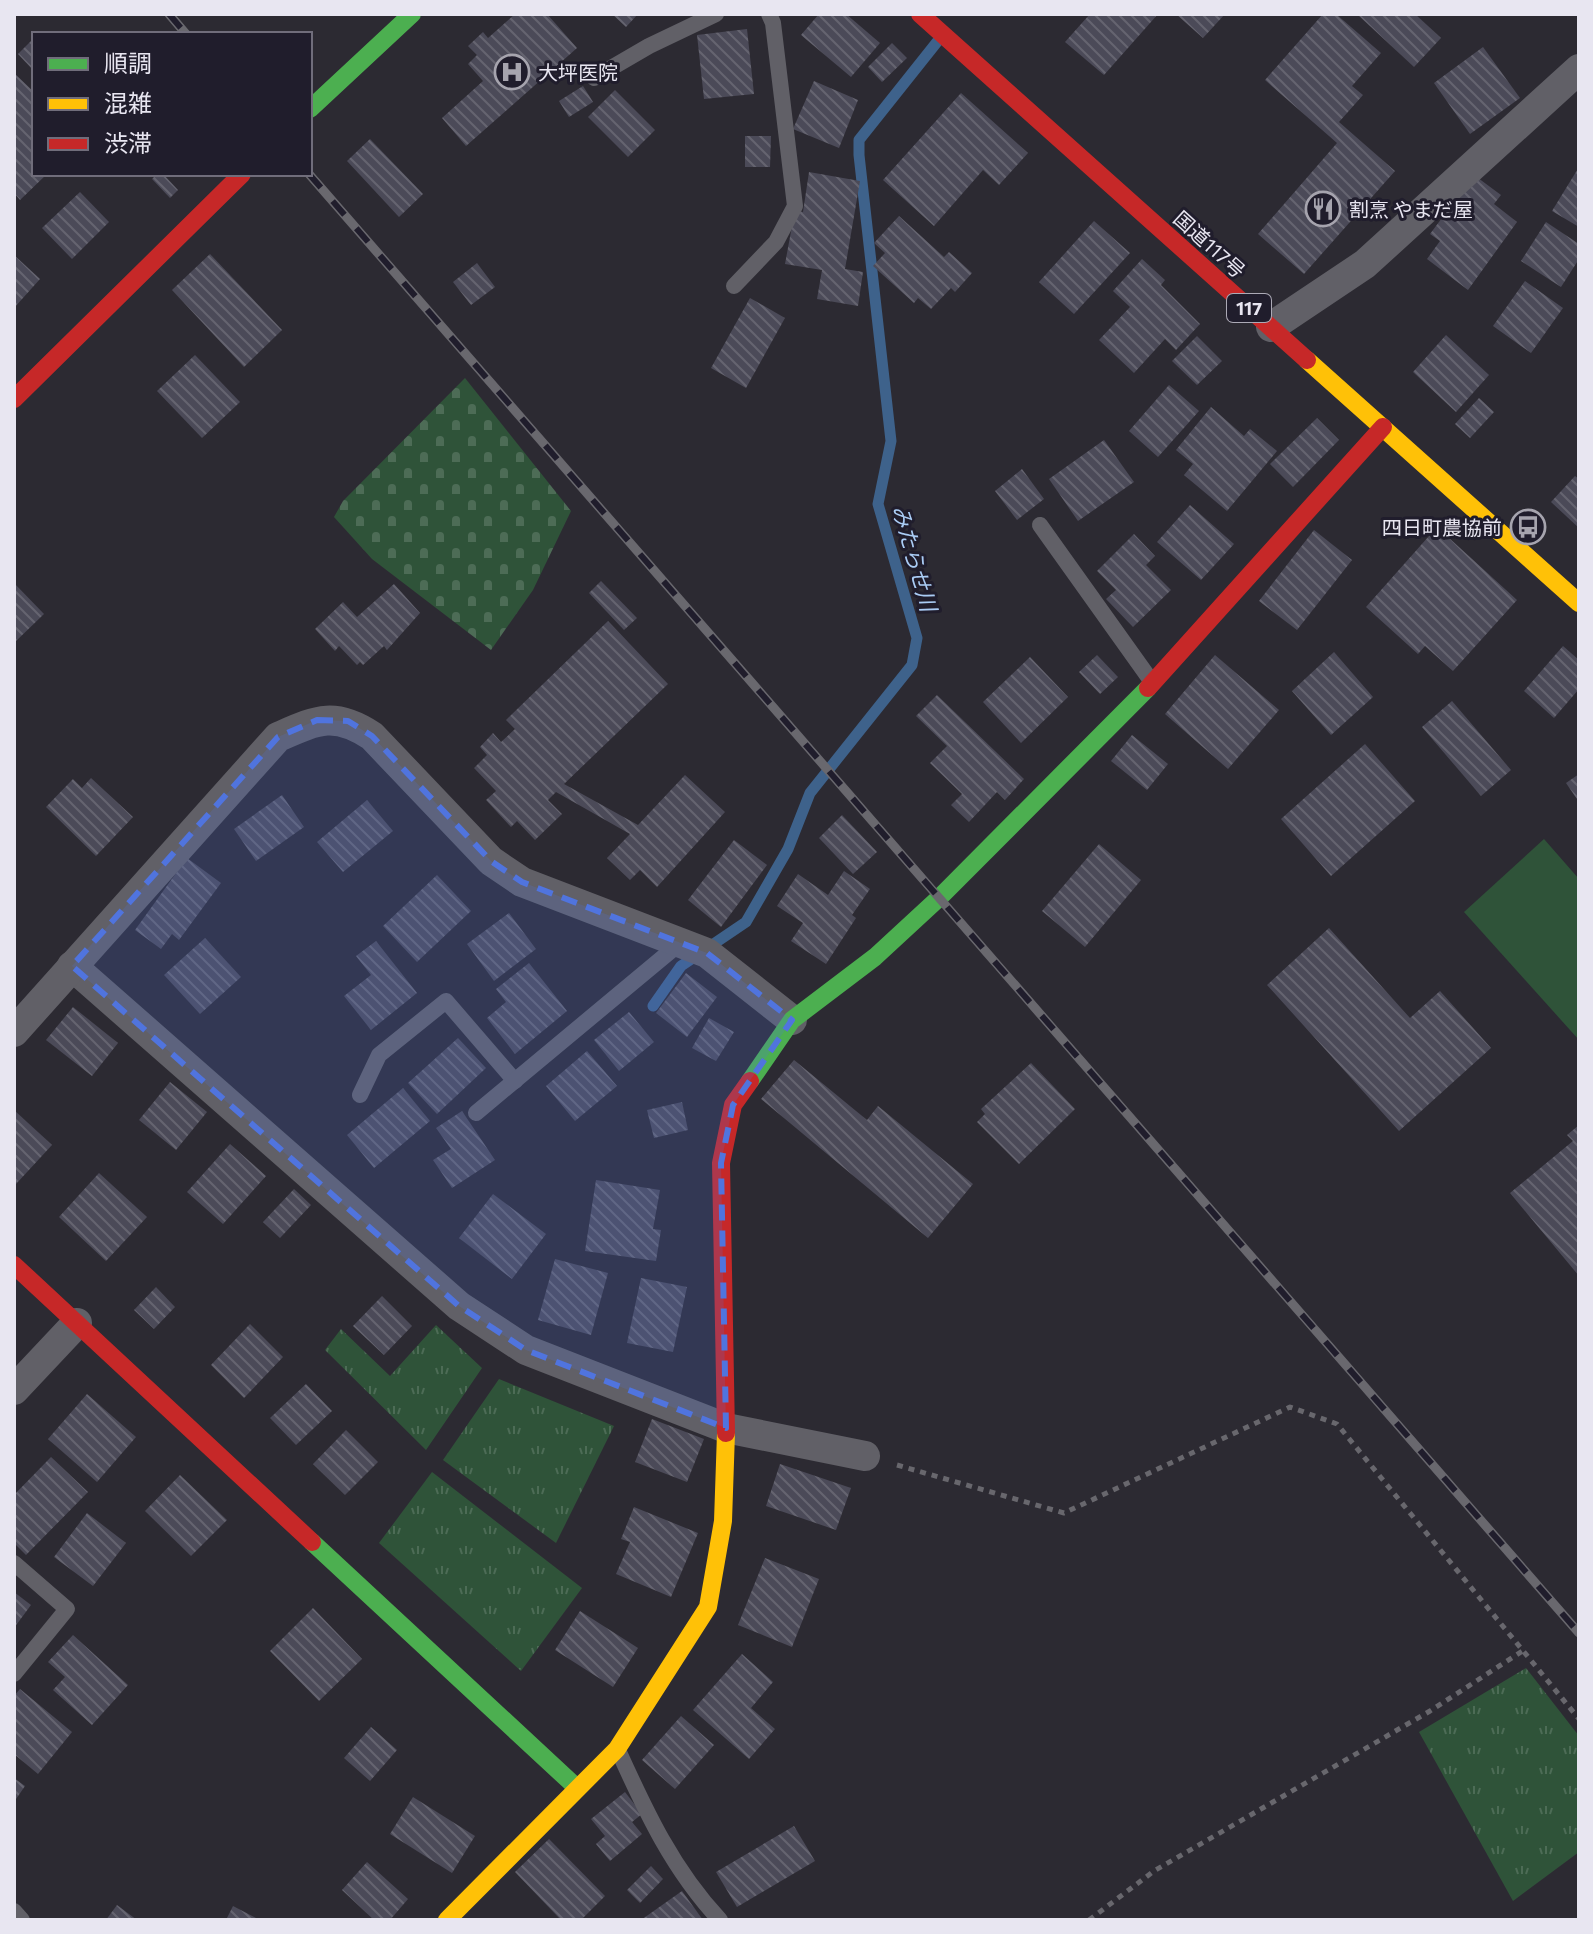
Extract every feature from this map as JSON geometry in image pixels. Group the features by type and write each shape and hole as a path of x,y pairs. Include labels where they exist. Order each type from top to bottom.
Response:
{"main road":[{"path":"312,107 412,14"},
{"name":"国道117号","path":"920,14 1579,603"},
{"path":"14,399 240,176"},
{"path":"447,1920 617,1749 708,1607 723,1521 726,1428 721,1163 733,1105 792,1020 875,957 940,897 1153,683 1383,427"},
{"path":"14,1265 576,1787"}],"street":[{"path":"1271,327 1365,264 1579,69"},
{"path":"14,1032 278,737 317,720 348,721 372,736 491,861 522,882 707,953 792,1020"},
{"path":"72,966 459,1306 526,1350 726,1428 865,1456"},
{"path":"14,1390 77,1323"}],"lane":[{"path":"594,78 649,46 716,14"},
{"path":"734,286 776,242 795,206 773,23 769,14"},
{"path":"1040,525 1153,683"},
{"path":"476,1113 679,944"},
{"path":"360,1095 379,1055 446,1001 515,1081"},
{"path":"14,1563 67,1609 14,1674"},
{"path":"617,1749 658,1836 692,1891 720,1920"},
{"path":"14,1911 22,1920"}],"path":[{"path":"865,1456 1064,1513 1290,1407 1337,1424 1579,1719"},
{"path":"1089,1920 1154,1871 1430,1711 1524,1650"}],"highlighted area":[{"path":"317,720 348,721 372,736 491,861 522,882 707,953 792,1020 733,1105 721,1163 726,1428 526,1350 459,1306 72,966 278,737"}],"green space":[{"path":"465,378 571,511 533,590 491,650 372,559 334,517 343,501"},
{"path":"1544,839 1579,879 1579,1040 1464,912"},
{"path":"436,1325 482,1368 426,1450 325,1350 341,1329 390,1376"},
{"path":"499,1379 614,1426 556,1543 443,1460"},
{"path":"432,1472 582,1588 521,1671 379,1543"},
{"path":"1526,1668 1579,1736 1579,1852 1513,1901 1419,1732"}],"building":[{"name":"大坪医院","path":"515,14 547,14 577,48 466,146 442,118 483,81 468,64 477,55 468,46 483,32 488,38"},
{"path":"612,14 638,14 626,27"},
{"path":"819,14 846,14 880,43 851,77 801,35"},
{"path":"1090,14 1158,14 1104,75 1065,42"},
{"path":"1176,14 1225,14 1203,38"},
{"path":"1323,14 1336,14 1381,53 1352,86 1363,95 1339,122 1395,171 1304,274 1258,234 1337,143 1265,80"},
{"path":"1357,14 1415,14 1441,38 1414,67"},
{"path":"747,29 754,94 704,99 697,35"},
{"path":"32,40 32,69 18,54"},
{"path":"892,43 907,58 882,82 868,67"},
{"path":"1483,47 1520,98 1470,134 1434,83"},
{"path":"14,73 32,90 32,176 45,176 20,200 14,193"},
{"path":"814,81 858,100 839,148 793,129"},
{"path":"583,86 593,102 569,117 559,101"},
{"path":"615,90 655,130 628,157 588,117"},
{"path":"961,93 1028,153 999,185 983,170 934,226 883,180"},
{"path":"745,136 771,136 770,167 745,167"},
{"path":"370,139 423,194 399,217 347,161"},
{"path":"1579,167 1579,227 1552,211"},
{"path":"809,172 860,181 845,269 863,272 858,306 817,299 822,270 785,264 795,210 803,212"},
{"path":"1474,175 1501,195 1494,204 1517,222 1468,290 1427,259 1440,241 1430,234"},
{"path":"165,176 178,190 170,198 152,179"},
{"path":"80,192 109,222 72,259 42,228"},
{"path":"899,216 944,257 949,252 972,273 955,292 951,288 931,309 918,298 914,303 873,266 885,253 874,243"},
{"path":"1094,221 1130,253 1074,314 1039,282"},
{"path":"1546,222 1579,244 1579,259 1561,287 1521,261"},
{"path":"210,254 282,330 244,367 172,290"},
{"path":"14,255 40,279 14,308"},
{"path":"1142,259 1165,280 1161,285 1200,324 1176,350 1165,339 1134,373 1099,340 1130,307 1113,291"},
{"path":"477,263 495,287 471,305 453,282"},
{"path":"1525,281 1563,308 1531,353 1493,326"},
{"path":"750,298 785,318 746,388 711,368"},
{"path":"1446,335 1489,375 1456,412 1413,372"},
{"path":"1197,336 1222,361 1197,385 1172,361"},
{"path":"195,355 240,402 202,438 157,391"},
{"path":"1169,385 1199,411 1158,457 1129,431"},
{"path":"1479,398 1494,412 1470,438 1455,424"},
{"path":"1211,407 1244,436 1250,429 1277,451 1227,511 1184,475 1193,464 1176,450"},
{"path":"1317,418 1339,440 1293,487 1270,464"},
{"path":"1104,440 1134,482 1078,521 1049,479"},
{"path":"1022,469 1044,499 1017,520 995,491"},
{"path":"1575,476 1579,479 1579,528 1551,502"},
{"path":"1190,505 1234,544 1201,580 1157,542"},
{"path":"1437,527 1517,600 1453,671 1425,646 1418,654 1366,607"},
{"path":"1314,530 1352,560 1297,630 1259,601"},
{"path":"1134,534 1155,556 1146,565 1171,590 1133,627 1106,599 1116,590 1097,571"},
{"path":"601,581 637,618 624,630 589,593"},
{"path":"14,583 44,614 14,643"},
{"path":"394,584 420,613 387,650 384,646 363,665 360,662 357,665 339,646 335,651 315,629 343,602 357,617"},
{"path":"608,621 668,684 564,784 638,825 685,775 725,812 657,887 640,870 630,880 607,858 630,834 556,792 548,800 562,814 535,840 517,821 511,827 486,800 496,791 474,768 487,755 480,747 493,733 501,742 515,729 506,720"},
{"path":"1563,646 1579,660 1579,689 1554,718 1524,691"},
{"path":"1334,652 1373,697 1331,735 1292,691"},
{"path":"1097,655 1118,677 1100,694 1079,672"},
{"path":"1215,655 1279,710 1228,769 1165,714"},
{"path":"1030,657 1068,697 1021,743 983,702"},
{"path":"937,695 1024,779 1005,800 997,792 969,822 951,805 962,794 930,763 947,746 916,716"},
{"path":"1452,701 1511,770 1481,796 1422,727"},
{"path":"1132,735 1168,764 1147,790 1111,761"},
{"path":"1365,744 1415,801 1331,876 1281,819"},
{"path":"1579,774 1579,802 1566,783"},
{"path":"91,778 133,817 96,856 46,807 73,779 82,788"},
{"path":"282,795 304,827 256,861 234,829"},
{"path":"367,800 393,831 343,872 317,842"},
{"path":"842,815 877,852 853,874 819,838"},
{"path":"734,840 767,865 721,927 688,900"},
{"path":"1099,844 1141,880 1085,947 1042,911"},
{"path":"187,858 221,883 179,940 172,934 161,949 135,930"},
{"path":"844,871 870,889 852,915 856,918 826,964 791,941 803,923 777,906 798,874 828,895"},
{"path":"437,875 471,911 417,962 383,926"},
{"path":"509,913 536,949 494,981 467,944"},
{"path":"1329,928 1410,1018 1440,991 1491,1048 1399,1131 1267,985"},
{"path":"205,938 241,977 200,1014 164,975"},
{"path":"376,941 417,993 371,1030 344,996 371,975 356,956"},
{"path":"529,963 567,1011 515,1054 487,1018 506,1002 496,989"},
{"path":"686,973 717,997 687,1037 656,1013"},
{"path":"73,1007 118,1043 92,1076 46,1040"},
{"path":"629,1012 654,1042 619,1071 594,1040"},
{"path":"709,1018 734,1032 716,1061 692,1048"},
{"path":"458,1038 486,1068 437,1114 408,1083"},
{"path":"587,1051 617,1086 575,1121 546,1086"},
{"path":"794,1060 867,1120 878,1106 973,1184 928,1238 761,1099"},
{"path":"1031,1063 1075,1109 1019,1164 977,1122 985,1114 981,1109"},
{"path":"170,1082 207,1112 176,1150 139,1120"},
{"path":"403,1088 430,1121 374,1168 347,1135"},
{"path":"682,1102 688,1130 654,1138 647,1110"},
{"path":"14,1110 52,1145 16,1184 14,1182"},
{"path":"462,1111 495,1160 452,1188 433,1160 451,1149 436,1128"},
{"path":"1579,1125 1579,1276 1510,1193 1573,1141 1567,1135"},
{"path":"230,1144 266,1176 223,1224 187,1192"},
{"path":"99,1173 147,1217 106,1261 59,1217"},
{"path":"596,1180 660,1190 653,1229 661,1230 656,1261 585,1251"},
{"path":"294,1189 311,1205 280,1238 263,1222"},
{"path":"493,1194 546,1234 512,1279 459,1238"},
{"path":"555,1259 608,1273 591,1335 538,1320"},
{"path":"641,1278 687,1287 673,1352 627,1343"},
{"path":"156,1287 175,1307 154,1329 134,1310"},
{"path":"382,1296 412,1326 384,1355 353,1326"},
{"path":"250,1324 283,1357 244,1398 211,1365"},
{"path":"306,1384 332,1411 296,1445 270,1418"},
{"path":"87,1394 136,1437 97,1482 48,1439"},
{"path":"652,1419 704,1439 687,1482 635,1462"},
{"path":"346,1430 378,1462 345,1495 313,1464"},
{"path":"51,1457 88,1492 26,1555 14,1543 14,1495"},
{"path":"780,1464 851,1488 836,1530 766,1506"},
{"path":"180,1475 227,1520 191,1556 145,1511"},
{"path":"634,1507 698,1533 671,1597 616,1574 630,1542 621,1539"},
{"path":"87,1513 126,1543 93,1586 54,1557"},
{"path":"765,1558 819,1579 792,1647 738,1625"},
{"path":"14,1592 31,1605 14,1628"},
{"path":"313,1608 362,1659 319,1701 270,1651"},
{"path":"580,1611 638,1648 613,1687 555,1650"},
{"path":"73,1635 128,1685 92,1725 53,1690 65,1677 48,1662"},
{"path":"742,1654 773,1682 751,1708 775,1729 749,1759 693,1710"},
{"path":"20,1689 72,1732 38,1774 14,1754 14,1696"},
{"path":"681,1716 714,1745 675,1789 642,1760"},
{"path":"371,1727 397,1750 370,1781 344,1758"},
{"path":"14,1778 25,1786 14,1802"},
{"path":"625,1792 642,1814 632,1822 642,1834 610,1861 596,1844 605,1836 591,1819"},
{"path":"413,1797 475,1836 452,1873 390,1834"},
{"path":"794,1826 815,1861 737,1907 716,1872"},
{"path":"549,1839 605,1896 581,1920 561,1920 515,1872"},
{"path":"367,1862 408,1899 390,1920 374,1920 342,1890"},
{"path":"651,1866 663,1879 640,1903 627,1890"},
{"path":"682,1891 703,1920 641,1920"},
{"path":"117,1905 137,1920 106,1920"},
{"path":"233,1906 260,1920 226,1920"}],"waterway":[{"name":"みたらせ川","path":"653,1006 681,966 746,922 788,849 810,793 912,665 917,638 878,504 891,441 859,140 937,42"}],"railway":[{"path":"169,14 184,32"},
{"path":"311,176 1579,1633"}],"traffic: fast":[{"path":"312,107 412,14"},
{"path":"750,1081 792,1020 875,957 940,897 1148,688"},
{"path":"312,1542 576,1787"}],"traffic: slow":[{"path":"1307,360 1579,603"},
{"path":"447,1920 617,1749 708,1607 723,1521 726,1433"}],"traffic: jam":[{"path":"920,14 1307,360"},
{"path":"14,399 240,176"},
{"path":"1148,688 1383,427"},
{"path":"726,1433 721,1163 733,1105 750,1081"},
{"path":"14,1265 312,1542"}],"place":[{"name":"大坪医院","path":"512,72"},
{"name":"割烹 やまだ屋","path":"1323,209"},
{"name":"四日町農協前","path":"1528,527"}]}
